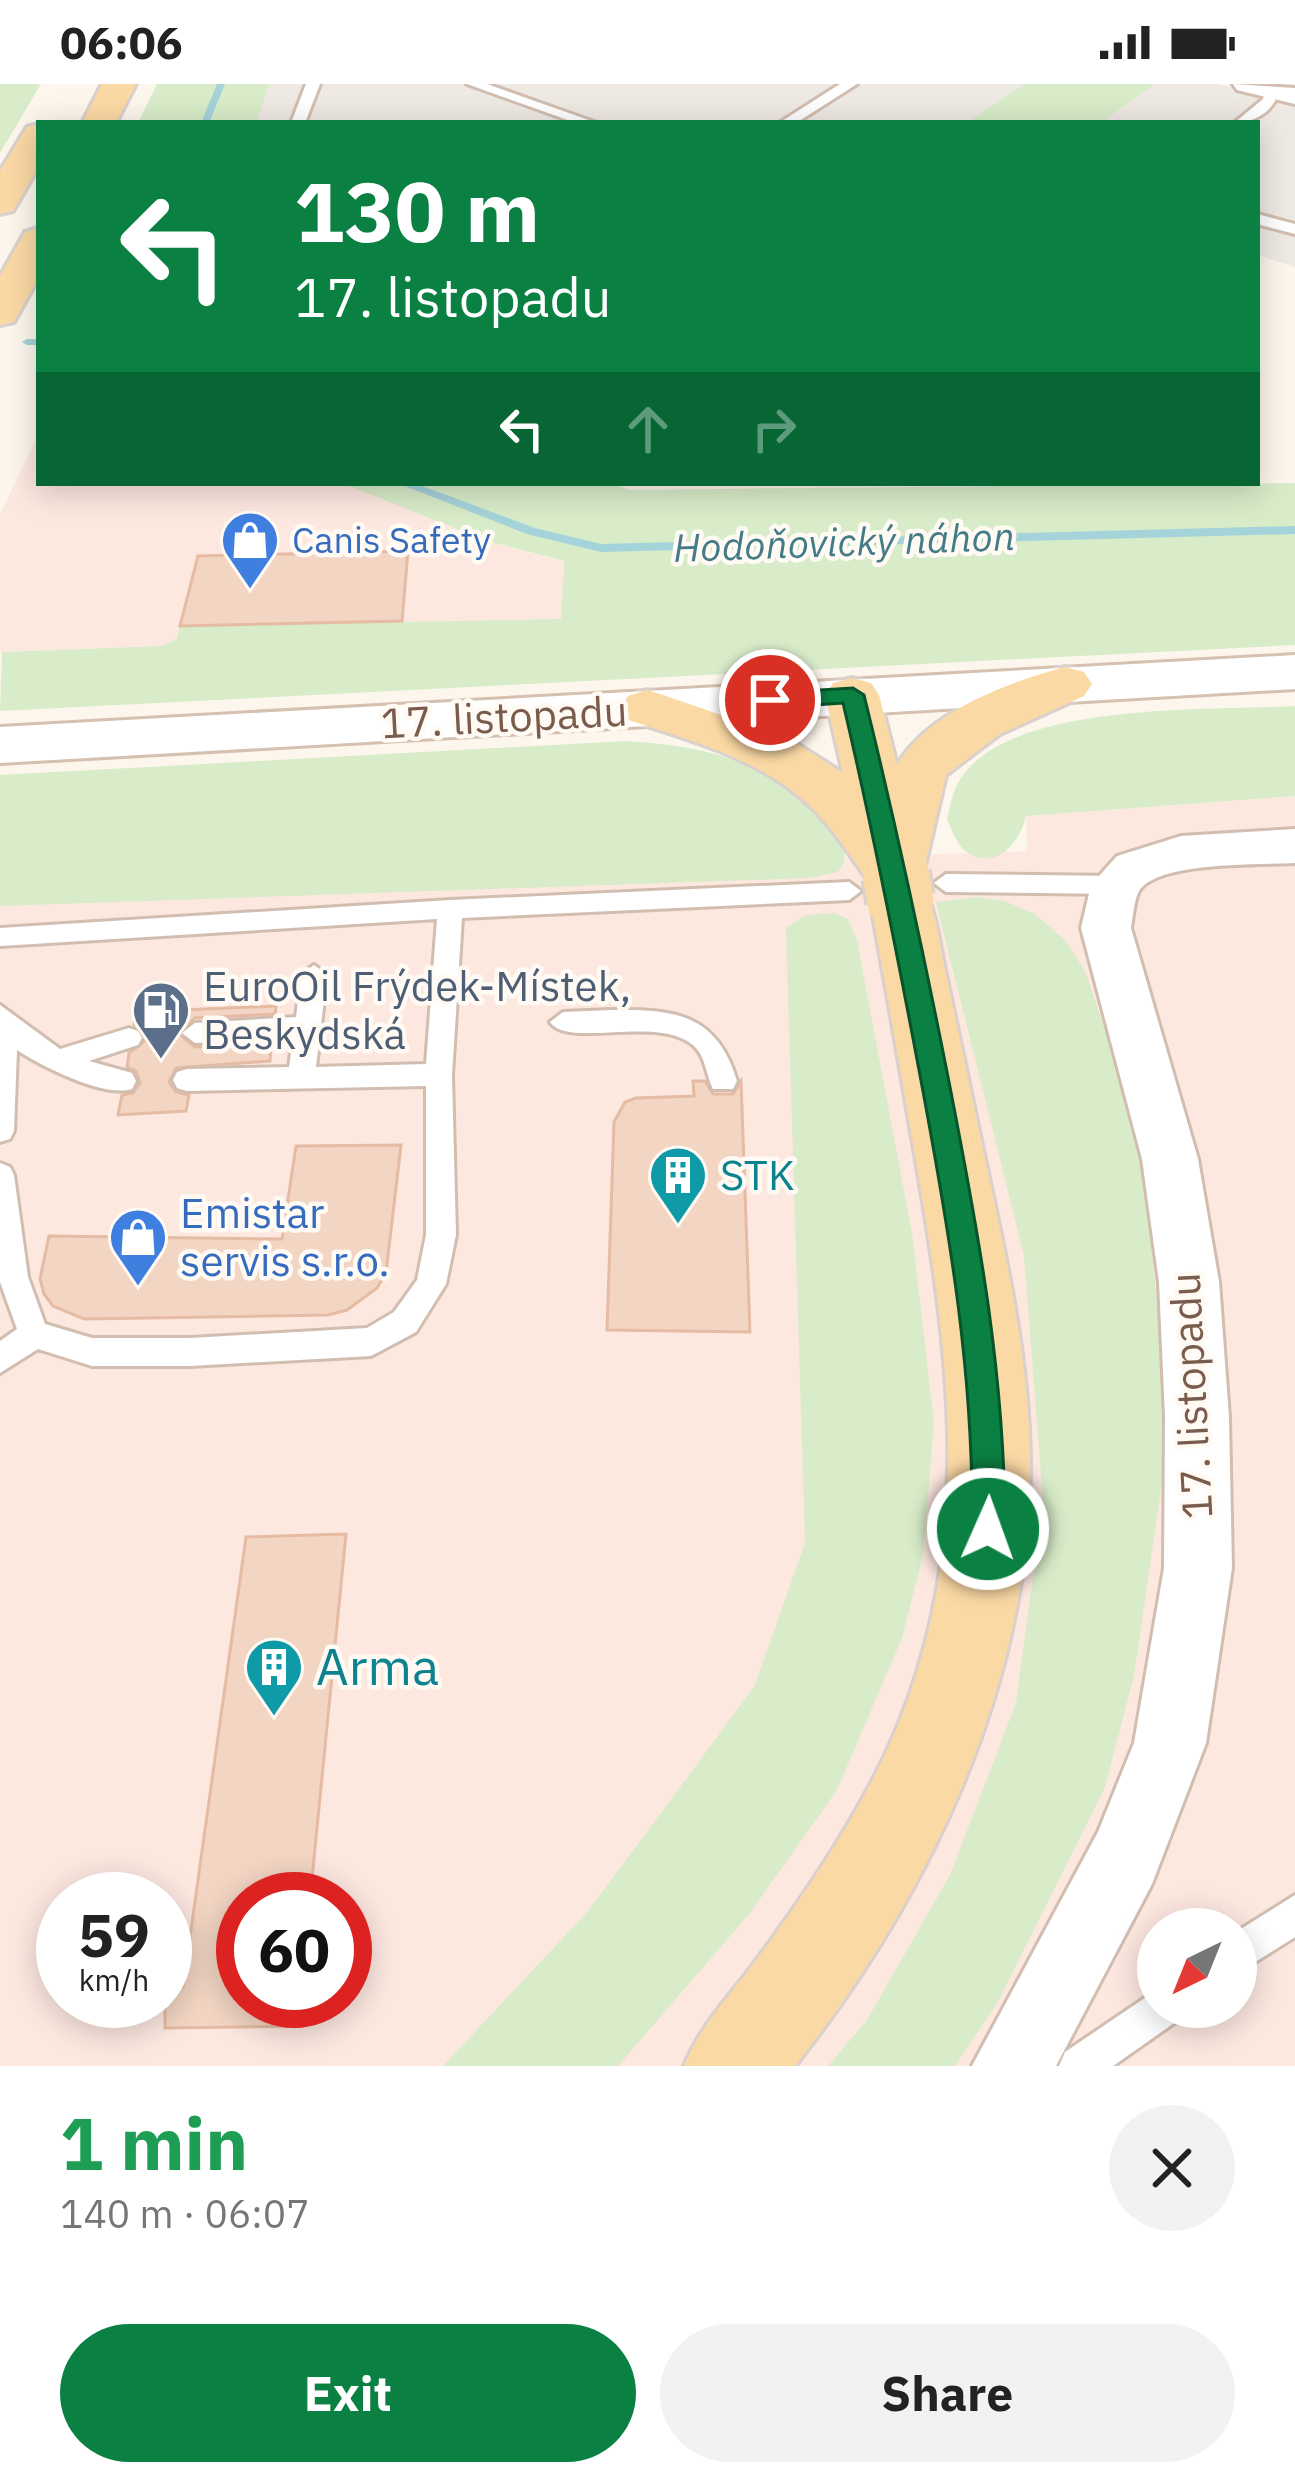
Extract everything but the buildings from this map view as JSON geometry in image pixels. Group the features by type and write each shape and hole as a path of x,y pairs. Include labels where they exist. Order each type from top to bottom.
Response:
{"main road":[{"path":"101,120 119,84"},
{"path":"0,202 36,139"},
{"path":"0,313 36,246"},
{"name":"17. listopadu","path":"0,745 1295,672"},
{"path":"898,887 915,781 927,765 958,737 1065,684"},
{"path":"733,2066 826,1949 898,1827 938,1740 979,1599 988,1529 987,1395 972,1273 898,887 853,695"},
{"path":"646,709 760,746 814,778 836,797 898,887"}],"street":[{"path":"1115,885 1134,868 1181,853 1295,846"},
{"name":"17. listopadu","path":"1012,2066 1125,1857 1170,1743 1198,1568 1197,1417 1189,1282 1170,1159 1106,928 1115,885"}],"lane":[{"path":"299,120 313,84"},
{"path":"474,84 581,120"},
{"path":"791,120 850,84"},
{"path":"1245,120 1270,101 1272,90"},
{"path":"1260,220 1295,229"},
{"path":"0,937 898,887 1115,885"},
{"path":"34,1334 92,1352 190,1352 371,1342 405,1322 430,1284 441,1235 439,1075 450,909"},
{"path":"302,1074 314,975"},
{"path":"3,1020 57,1060 122,1081"},
{"path":"0,1131 3,1020"},
{"path":"563,1022 672,1022 703,1034 720,1054 724,1081"},
{"path":"195,1033 308,1027"},
{"path":"57,1060 129,1038"},
{"path":"188,1080 302,1074 439,1075"},
{"path":"0,1175 13,1277 34,1334"},
{"path":"0,1359 34,1334"},
{"path":"1257,1940 1295,1914"},
{"path":"1078,2066 1137,2025"}],"shaded area":[{"path":"270,84 1219,84 1295,104 1295,267 1260,256 1260,120 257,120"},
{"path":"36,439 36,486 350,486 487,541 564,562 561,620 181,626 177,639 162,646 0,652 0,514"},
{"path":"1295,796 1295,2066 0,2066 0,889 1027,851 1026,816"}],"green space":[{"path":"0,84 41,84 0,153"},
{"path":"157,84 270,84 257,120 139,120"},
{"path":"1025,84 1155,84 1104,120 971,120"},
{"path":"1295,483 1295,645 0,711 2,652 161,646 177,639 180,626 561,619 564,561 487,541 350,486 620,486 629,490"},
{"path":"1295,706 1295,796 1026,816 1013,843 989,858 964,850 947,819 958,783 982,756 1018,737 1062,723 1112,715"},
{"path":"626,741 711,753 785,785 828,824 844,846 845,858 838,872 810,878 0,906 0,775"},
{"path":"977,897 1005,901 1035,914 1065,940 1085,971 1138,1125 1164,1364 1166,1455 1134,1676 1105,1787 998,2002 955,2066 828,2066 867,2020 950,1875 1016,1703 1043,1501 1024,1256 936,902"},
{"path":"834,913 848,919 857,941 912,1233 934,1423 923,1555 902,1638 837,1790 750,1913 618,2066 443,2066 589,1910 754,1687 805,1543 786,928 806,915"}],"waterway":[{"name":"Hodoňovický náhon","path":"206,120 221,84"},
{"path":"27,342 36,342"},
{"name":"Hodoňovický náhon","path":"411,486 531,531 601,548 1295,530"}],"place":[{"name":"Canis Safety","path":"250,591"},
{"name":"EuroOil Frýdek-Místek, Beskydská","path":"161,1061"},
{"name":"STK","path":"678,1226"},
{"name":"Emistar servis s.r.o.","path":"138,1288"},
{"name":"Arma","path":"274,1718"}],"route":[{"path":"770,700 853,695 896,875 972,1273 987,1395 988,1529"}]}
